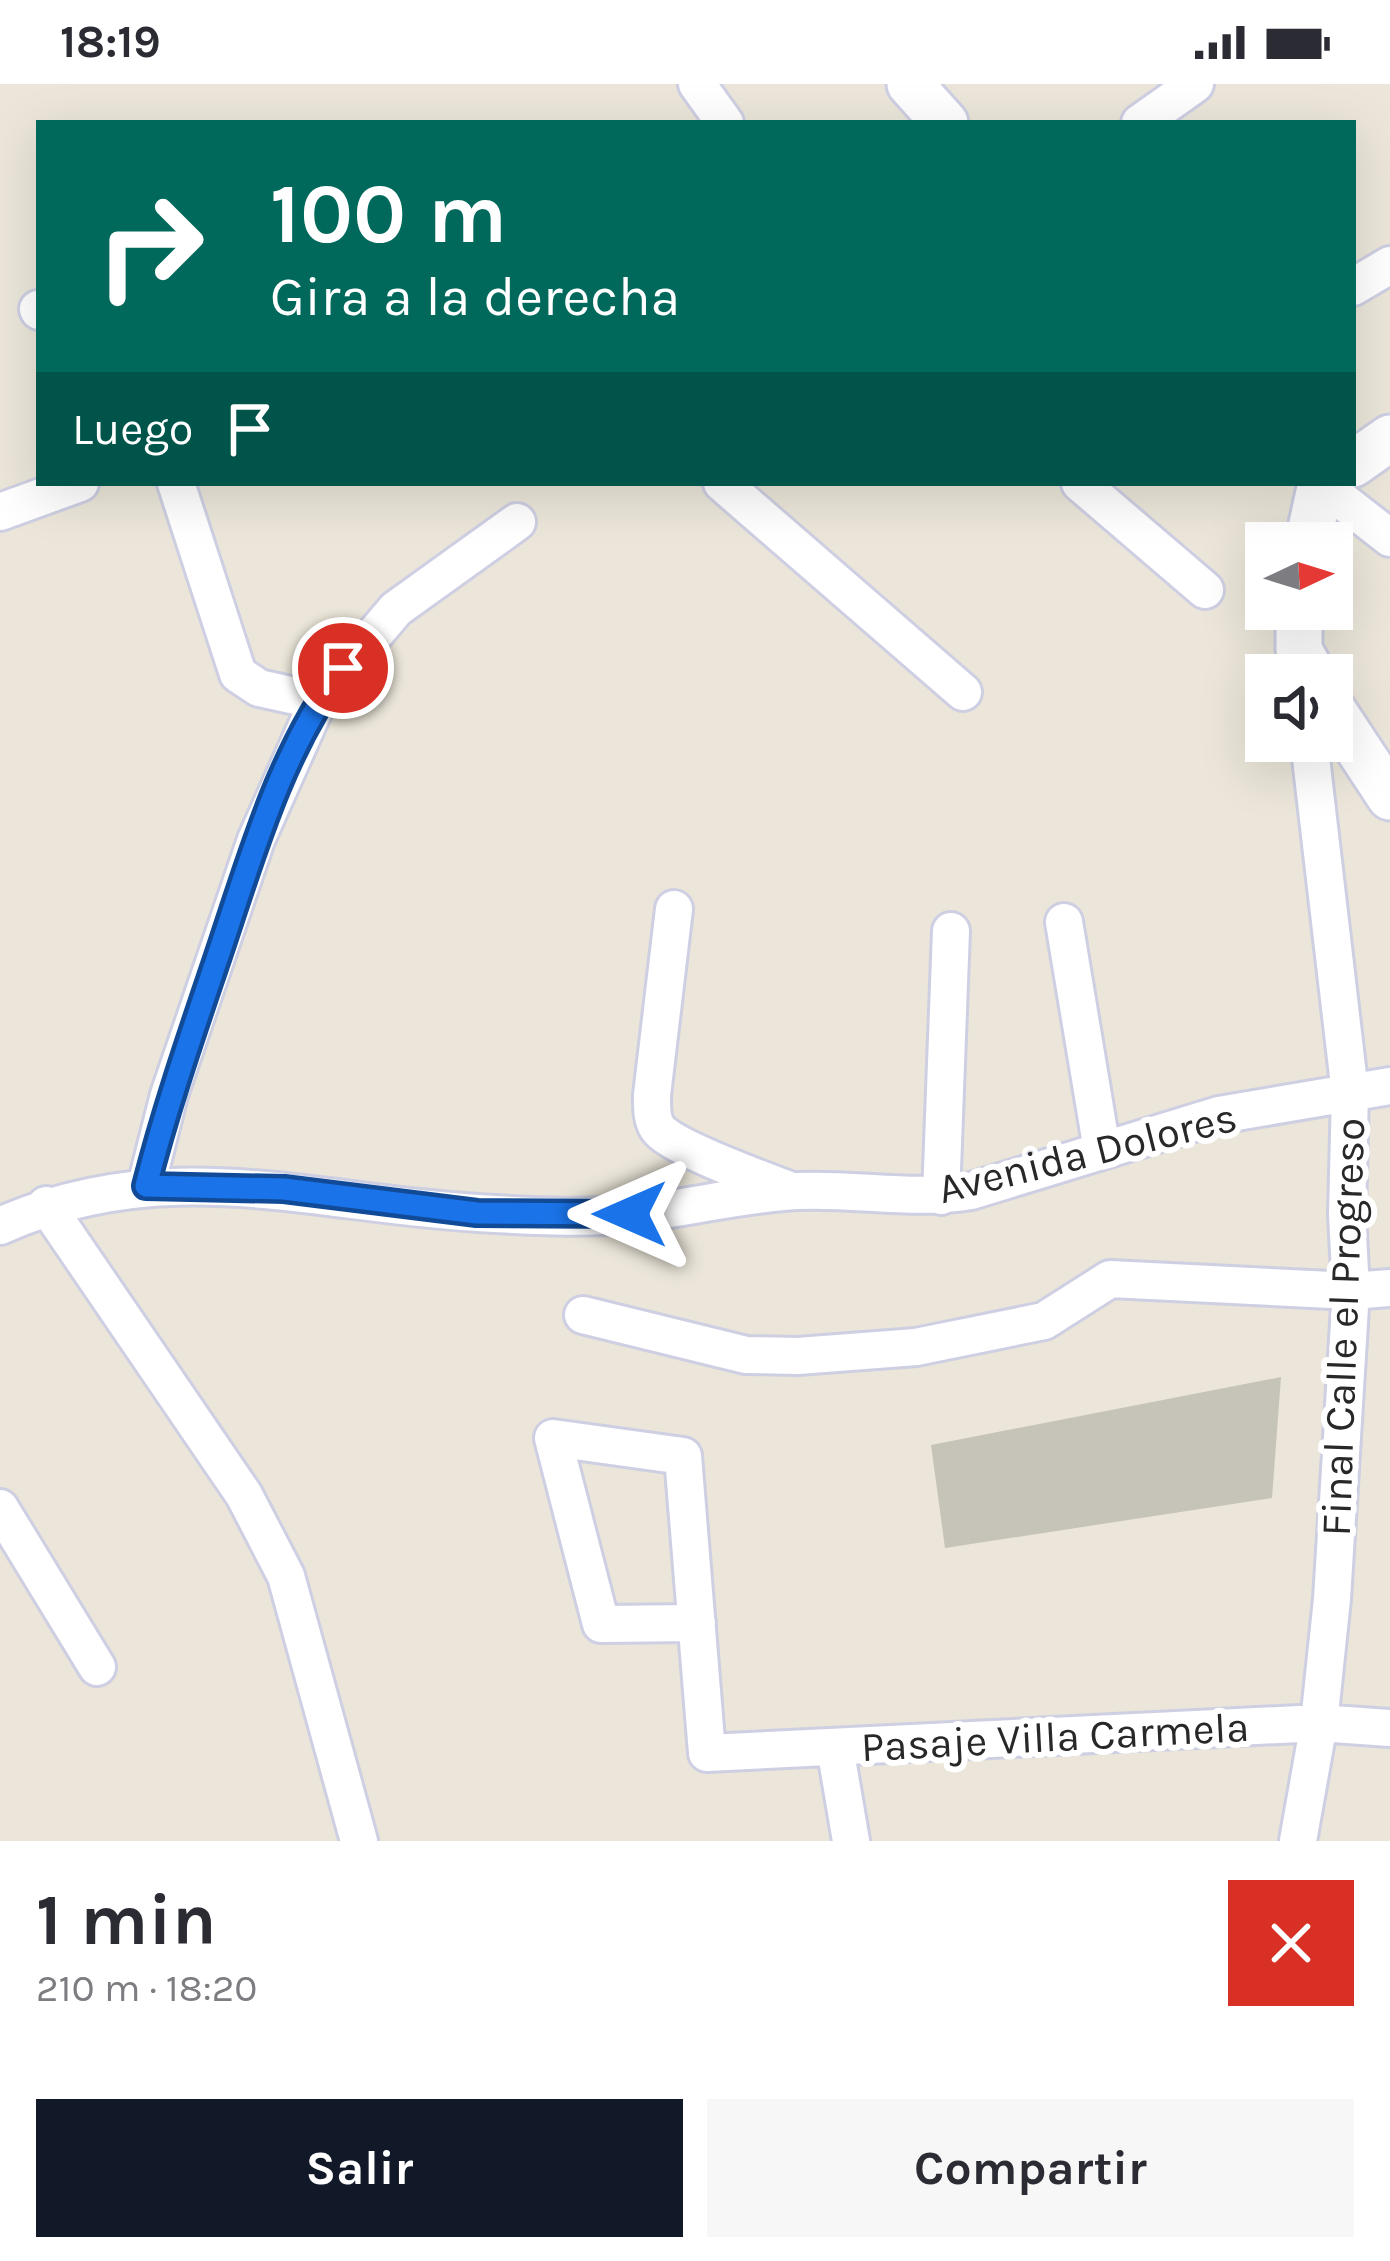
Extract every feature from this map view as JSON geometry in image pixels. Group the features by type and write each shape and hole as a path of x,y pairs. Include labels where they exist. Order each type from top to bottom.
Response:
{"street":[{"path":"697,84 722,120"},
{"path":"910,84 942,120"},
{"path":"1145,120 1195,84"},
{"path":"1356,285 1390,265"},
{"path":"1356,461 1390,438"},
{"path":"0,512 72,486"},
{"path":"177,486 238,674 259,688 318,701"},
{"path":"725,486 962,692"},
{"path":"1084,486 1205,590"},
{"path":"1315,522 1328,486"},
{"path":"1337,486 1390,538"},
{"path":"146,1186 170,1095 256,840 318,701 396,609 517,522"},
{"path":"1353,741 1390,797"},
{"name":"Final Calle el Progreso","path":"1298,1841 1319,1723 1332,1599 1351,1291 1347,1215 1350,1094 1311,762"},
{"path":"674,908 652,1116 660,1130 730,1167 793,1191"},
{"path":"1064,922 1102,1150"},
{"path":"941,1196 951,932"},
{"name":"Avenida Dolores","path":"0,1226 46,1205 146,1186 284,1189 477,1213 630,1214 793,1191 941,1196 1219,1115 1390,1086"},
{"path":"46,1205 244,1495 286,1576 359,1841"},
{"path":"583,1315 746,1355 798,1356 916,1347 1044,1321 1110,1279 1351,1291 1390,1288"},
{"path":"553,1438 683,1456 697,1623 602,1624 553,1438"},
{"path":"0,1508 97,1667"},
{"name":"Pasaje Villa Carmela","path":"697,1623 707,1753 1319,1723 1390,1728"},
{"path":"836,1747 851,1841"}],"building":[{"path":"1281,1377 1272,1498 945,1548 931,1445"}],"route":[{"path":"343,668 318,701 256,840 170,1095 146,1186 284,1189 477,1213 630,1214"}]}
